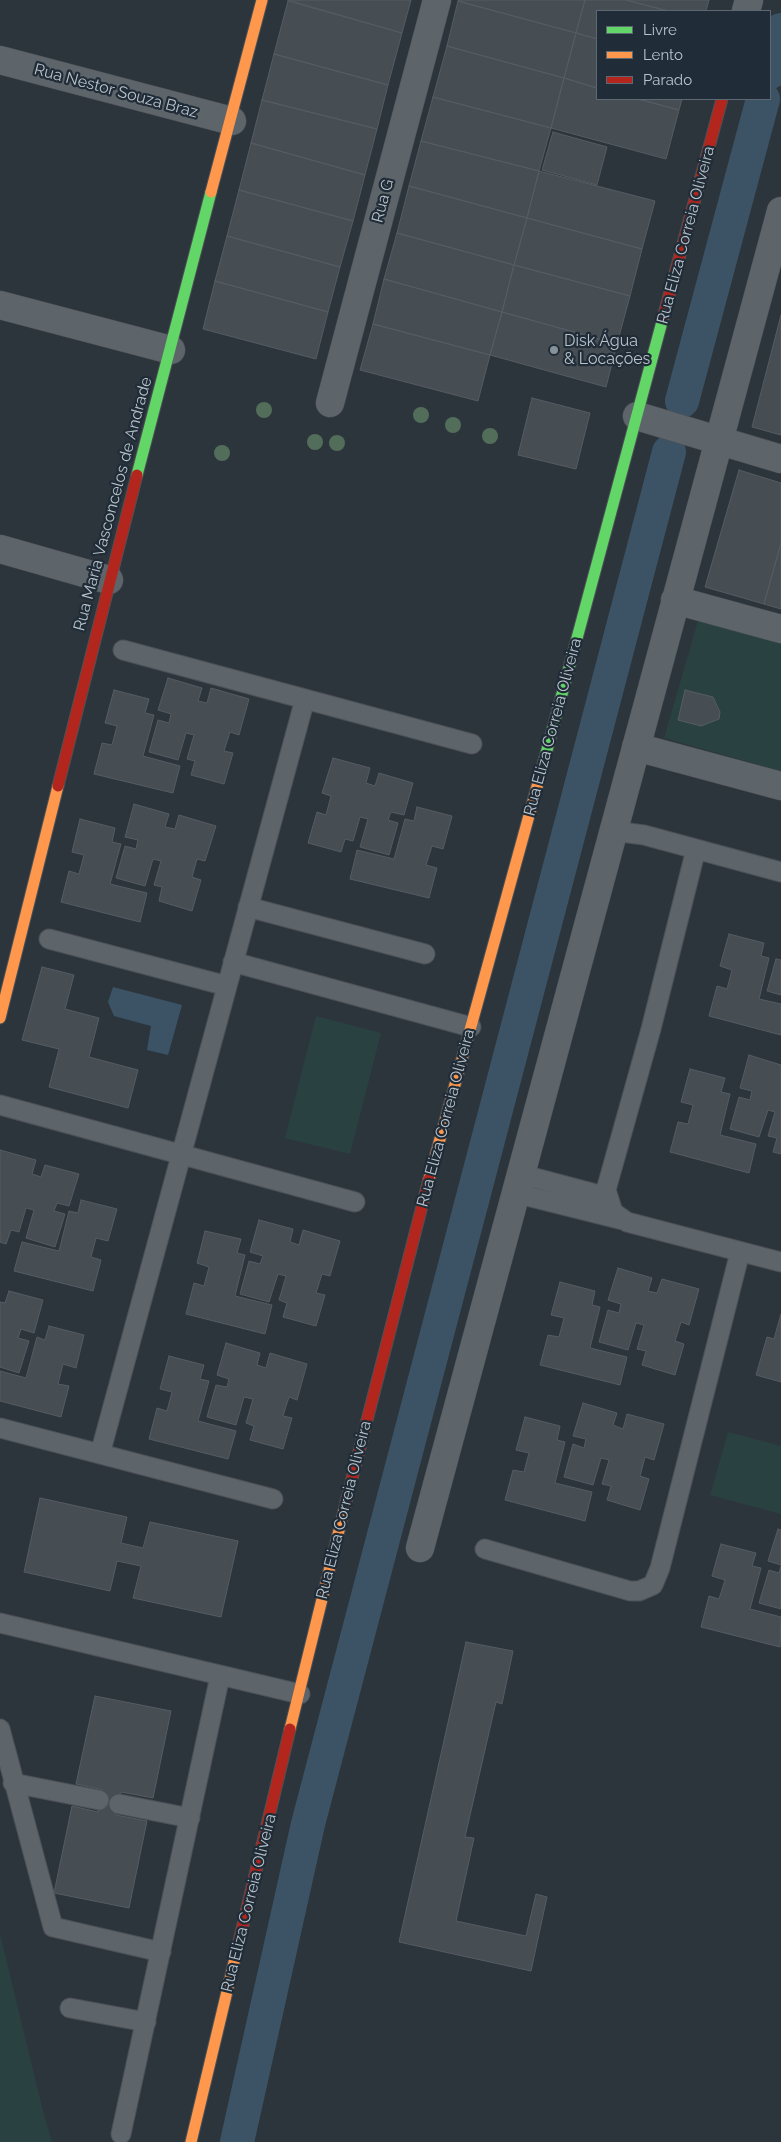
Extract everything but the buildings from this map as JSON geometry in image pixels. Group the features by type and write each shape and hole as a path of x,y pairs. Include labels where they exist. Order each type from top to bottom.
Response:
{"street":[{"name":"Rua Maria Vasconcelos de Andrade","path":"0,1018 109,580 232,121 262,0"},
{"name":"Rua G","path":"330,403 436,0"},
{"name":"Rua Nestor Souza Braz","path":"0,60 232,121"},
{"name":"Rua Eliza Correia Oliveira","path":"192,2142 336,1539 471,1026 722,100"},
{"path":"420,1548 781,211"},
{"path":"0,305 171,350"},
{"path":"637,416 718,442 781,459"},
{"path":"0,549 109,580"},
{"path":"675,600 781,629"},
{"path":"636,747 781,786"}],"lane":[{"path":"123,650 472,744"},
{"path":"100,1454 305,699"},
{"path":"613,831 644,835 781,872"},
{"path":"622,1220 613,1212 606,1190 651,1029 696,849"},
{"path":"248,907 425,954"},
{"path":"49,939 227,986"},
{"path":"233,962 471,1026"},
{"path":"0,1105 355,1202"},
{"path":"518,1184 608,1197"},
{"path":"518,1184 622,1220 781,1262"},
{"path":"485,1549 630,1590 646,1589 653,1585 660,1568 740,1252"},
{"path":"0,1428 273,1499"},
{"path":"0,1623 300,1694"},
{"path":"121,2134 220,1676"},
{"path":"0,1729 53,1927 160,1952"},
{"path":"13,1783 99,1800"},
{"path":"119,1804 190,1818"},
{"path":"70,2008 146,2022"}],"green space":[{"path":"698,621 781,643 781,771 664,738"},
{"path":"316,1016 381,1033 350,1154 285,1138"},
{"path":"728,1432 781,1446 781,1514 710,1495"},
{"path":"0,1934 42,2107 52,2142 0,2142"}],"water":[{"path":"113,987 182,1005 168,1055 147,1050 151,1026 114,1016 108,1002"}],"waterway":[{"path":"771,68 781,30"},
{"path":"682,401 763,100"},
{"path":"237,2142 308,1824 669,452"}],"traffic: fast":[{"path":"137,475 211,192"},
{"path":"544,761 663,318"}],"traffic: slow":[{"path":"211,192 262,0"},
{"path":"429,1179 544,761"},
{"path":"0,1018 58,786"},
{"path":"290,1729 346,1502"},
{"path":"191,2142 236,1954"}],"traffic: jam":[{"path":"663,318 722,100"},
{"path":"58,786 137,475"},
{"path":"346,1502 429,1179"},
{"path":"236,1954 290,1729"}],"place":[{"name":"Disk Água & Locações","path":"554,350"}]}
